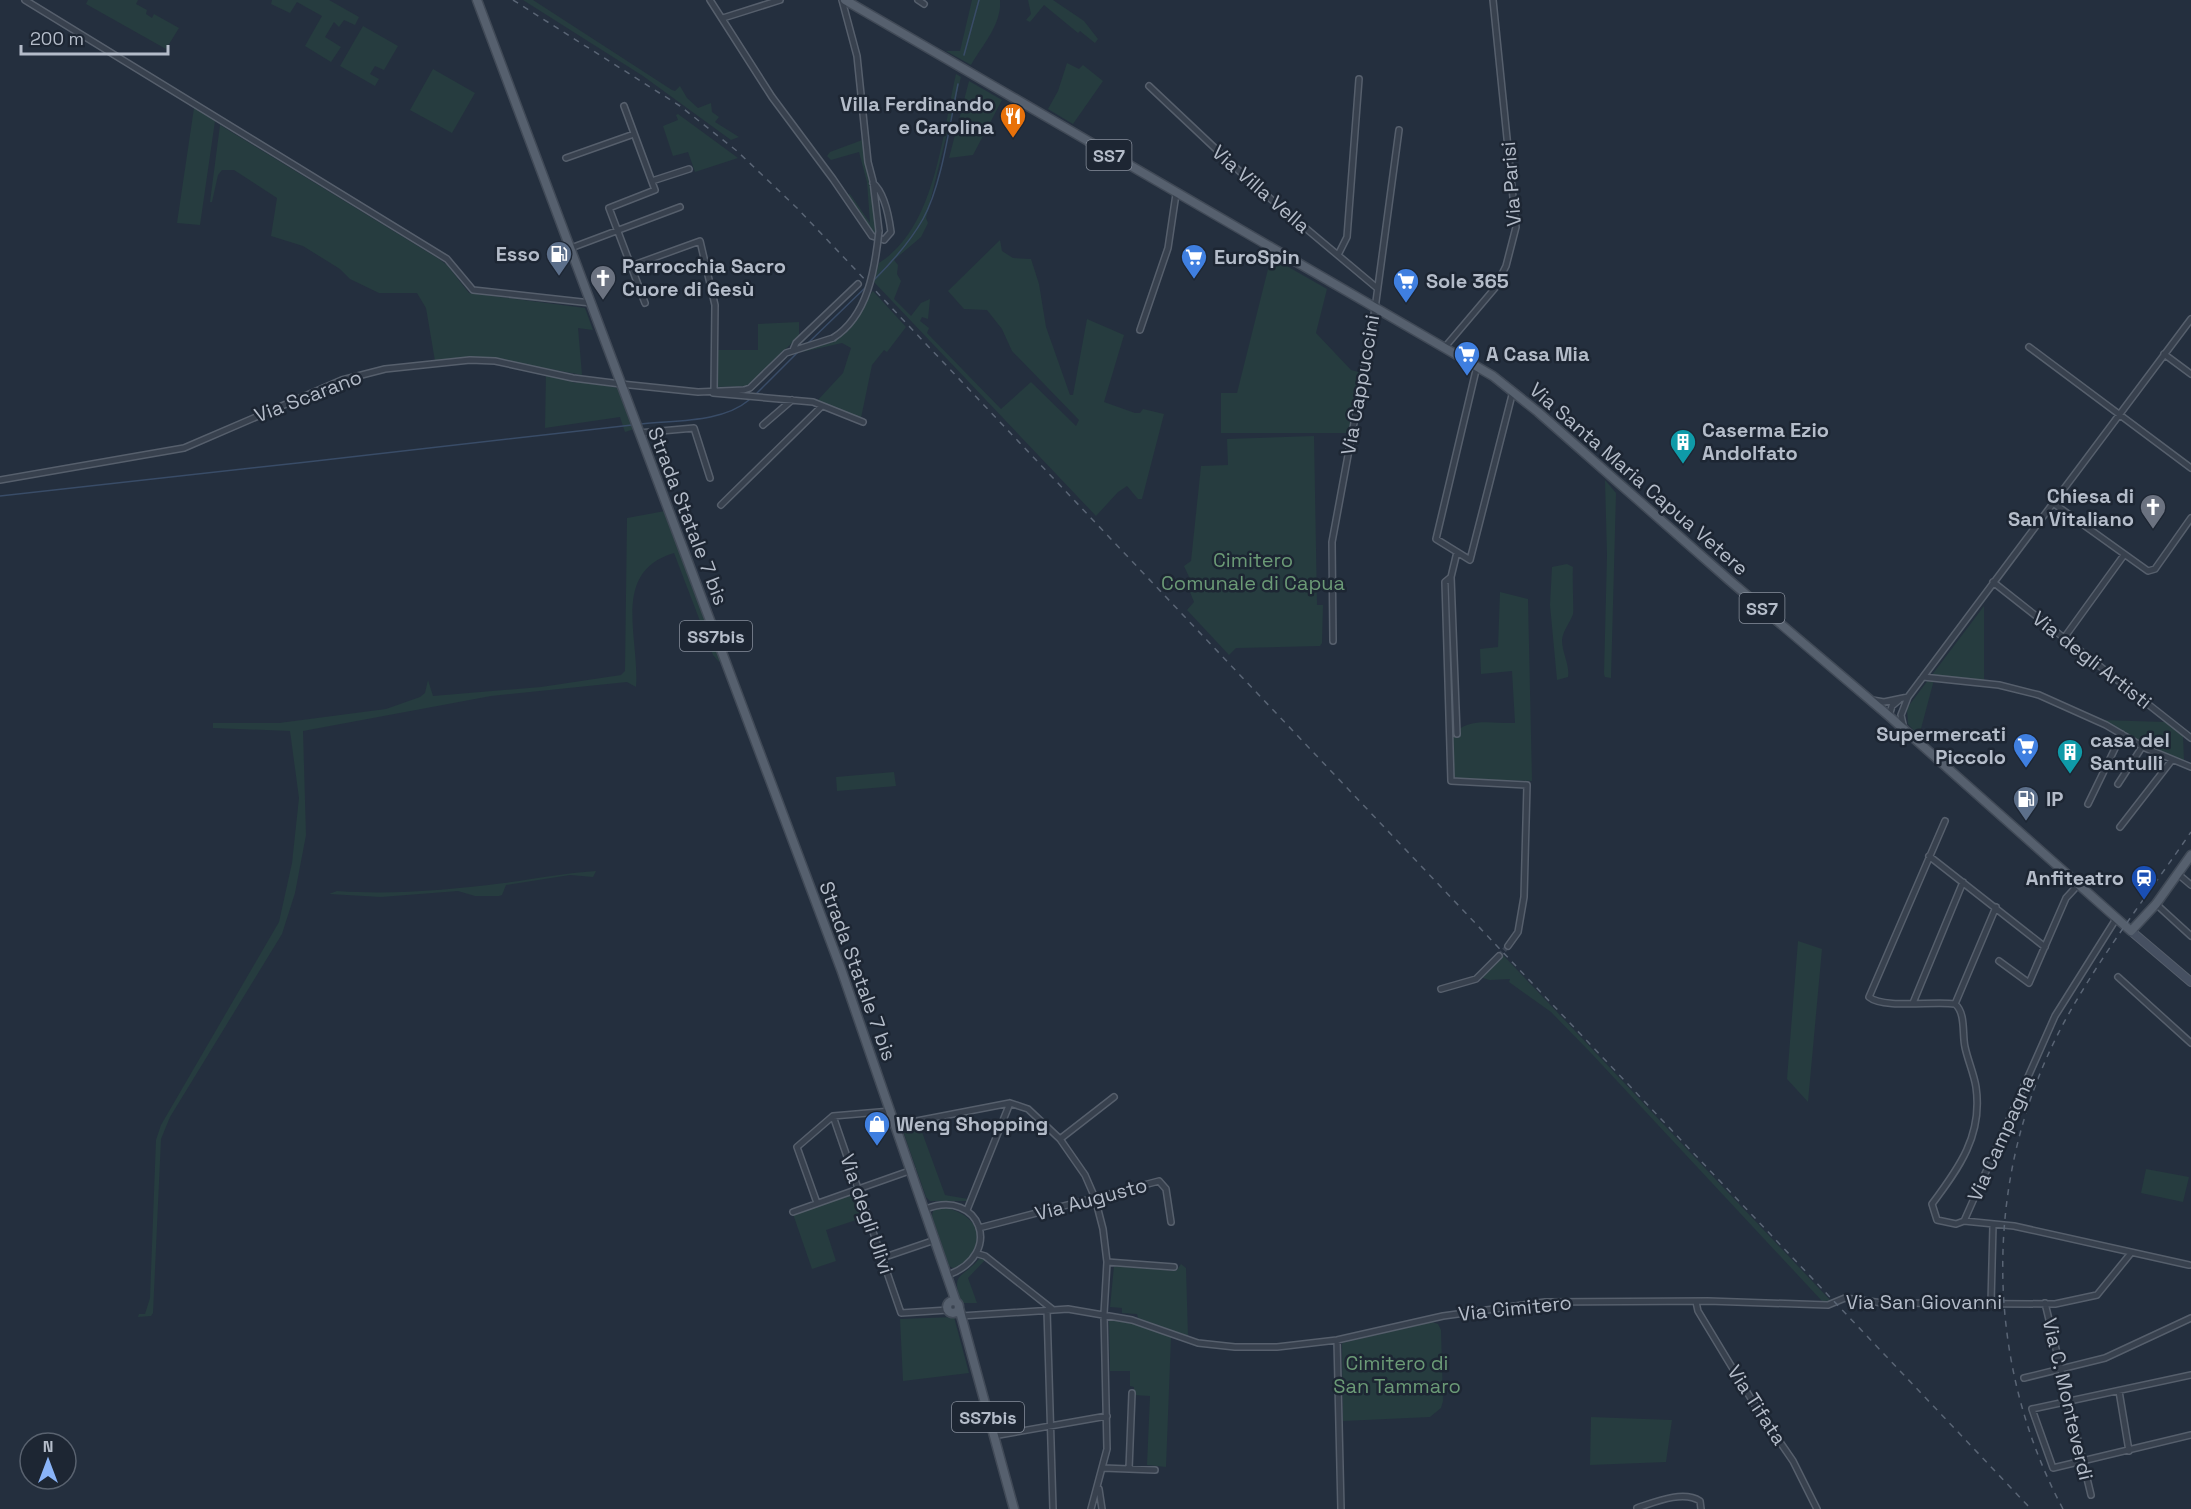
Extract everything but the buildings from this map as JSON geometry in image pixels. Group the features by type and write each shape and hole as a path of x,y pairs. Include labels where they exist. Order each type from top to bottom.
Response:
{"main road":[{"name":"Strada Statale 7 bis","path":"477,0 837,958 949,1278"},
{"name":"Via Santa Maria Capua Vetere","path":"843,0 1375,309 1445,347 1477,366 1513,392 1889,716 2116,919 2191,982"},
{"path":"2131,931 2156,904 2191,855"},
{"name":"SS7bis","path":"949,1278 955,1310 1014,1509"}],"street":[{"path":"25,0 447,260 473,290 591,303"},
{"path":"710,0 772,97 872,236 884,240 891,232 888,216 878,188 873,183"},
{"path":"723,18 780,0"},
{"path":"793,350 833,338 850,324 863,304 879,231 868,162 857,56 843,0"},
{"path":"918,0 924,4"},
{"name":"Via Parisi","path":"1445,347 1495,288 1506,266 1516,227 1493,0"},
{"path":"1338,255 1347,237 1359,79"},
{"name":"Via Villa Vella","path":"1149,86 1253,184 1377,288"},
{"path":"624,106 655,190 609,208 645,303"},
{"name":"Via Cappuccini","path":"1333,641 1332,542 1375,309 1399,130"},
{"path":"566,159 634,134"},
{"path":"652,182 689,169"},
{"path":"1140,330 1168,248 1176,194"},
{"path":"570,248 680,207"},
{"path":"631,266 700,241 715,305 714,390"},
{"path":"698,392 747,390 793,350 798,341 858,284"},
{"path":"1889,716 1902,708 1993,582 2191,319"},
{"path":"2029,346 2191,468"},
{"path":"2164,354 2191,374"},
{"name":"Via Scarano","path":"0,480 184,448 333,383 360,373 385,369 470,360 495,361 573,378 698,392"},
{"path":"1477,366 1436,539 1470,560 1513,392"},
{"path":"698,392 813,402 863,422"},
{"path":"763,425 792,400"},
{"path":"721,505 821,407"},
{"path":"639,433 694,428 710,478"},
{"path":"2053,503 2124,555 2146,570 2152,571 2191,518"},
{"path":"1457,552 1451,577 1457,734"},
{"path":"2064,638 2124,555"},
{"path":"1451,577 1445,582 1451,781 1527,785 1524,897 1518,932 1508,946"},
{"name":"Via degli Artisti","path":"1993,582 2191,738"},
{"path":"1923,677 1999,685 2039,695 2122,734 2142,747 2191,767"},
{"path":"1870,700 1884,702 1908,697"},
{"path":"1889,716 1893,706 1900,699"},
{"path":"1902,708 1905,730"},
{"path":"2088,804 2122,734"},
{"path":"2118,784 2142,747"},
{"path":"2120,828 2172,760"},
{"path":"1945,821 1869,997 1886,1003 1936,1001 1955,1004"},
{"path":"1929,856 2045,947"},
{"path":"2178,874 2191,885"},
{"path":"1913,1003 1963,882"},
{"path":"1999,961 2029,983 2066,898 2078,885"},
{"path":"2156,904 2191,936"},
{"path":"1955,1004 1996,907"},
{"name":"Via Campagna","path":"2116,919 2055,1016 1964,1221 2014,1226 2190,1265"},
{"path":"1441,989 1476,979 1499,956"},
{"path":"2118,977 2191,1043"},
{"path":"1955,1004 1962,1016 1965,1048 1976,1087 1977,1117 1970,1148 1961,1165 1932,1204 1937,1220 1956,1224 1964,1221"},
{"path":"1060,1139 1114,1097"},
{"path":"967,1210 1010,1103"},
{"path":"896,1125 1010,1103 1028,1109 1060,1139 1085,1175 1095,1198 1103,1228 1107,1262 1104,1314 1107,1449 1099,1487 1091,1509"},
{"path":"817,1203 797,1147 833,1116 891,1111"},
{"name":"Via degli Ulivi","path":"833,1116 902,1313 955,1310"},
{"path":"793,1212 912,1170"},
{"name":"Via Augusto","path":"980,1228 1159,1181 1166,1189 1171,1222"},
{"path":"926,1209 943,1204 967,1210 980,1228 978,1254 966,1267 949,1278"},
{"path":"1991,1303 1993,1225"},
{"path":"882,1258 936,1240"},
{"name":"Via San Giovanni","path":"1696,1302 1828,1305 1849,1298 1883,1303 2045,1304 2081,1300 2097,1296 2131,1253"},
{"path":"978,1254 985,1256 1049,1309 1049,1426 1053,1509"},
{"path":"1107,1262 1174,1267"},
{"name":"Via Cimitero","path":"955,1310 1049,1309 1104,1314 1132,1320 1198,1343 1235,1347 1277,1347 1337,1340 1443,1316 1545,1302 1696,1302"},
{"name":"Via Tifata","path":"1696,1302 1698,1311 1756,1407 1793,1461 1817,1509"},
{"name":"Via C. Monteverdi","path":"2045,1304 2091,1495"},
{"path":"2024,1378 2061,1367 2105,1358 2191,1318"},
{"path":"1337,1340 1341,1509"},
{"path":"2191,1375 2032,1409 2053,1468 2191,1435"},
{"path":"2119,1390 2129,1451"},
{"path":"1129,1469 1132,1393"},
{"path":"993,1436 1107,1416"},
{"path":"1103,1468 1155,1470"},
{"path":"1099,1487 1102,1509"},
{"path":"1637,1508 1692,1497 1700,1501 1701,1509"}],"green space":[{"path":"88,0 138,0 136,4 147,10 146,14 152,18 154,14 179,28 166,49 86,4"},
{"path":"272,0 329,0 359,17 355,25 344,20 339,27 334,22 325,37 341,47 331,62 305,46 322,16 297,2 290,13 271,4"},
{"path":"523,0 533,0 672,90 675,91 680,86 687,98 698,108 711,103 712,112 719,117 715,122 739,137 731,140 643,76"},
{"path":"972,0 1000,0 1000,9 995,26 971,65 946,51 960,51"},
{"path":"1028,0 1053,0 1084,21 1098,39 1095,43 1080,31 1078,33 1044,5 1030,22 1026,20 1031,14"},
{"path":"363,26 398,46 384,70 375,66 370,74 379,79 375,86 340,66"},
{"path":"1067,63 1079,69 1083,65 1103,81 1073,124 1048,109 1058,91"},
{"path":"433,69 475,93 452,133 410,110"},
{"path":"956,74 961,77 926,218 928,223 921,237 894,260 898,265 897,274 901,281 894,299 911,316 921,303 930,299 928,319 922,317 920,321 929,328 927,333 1001,409 1031,382 1076,426 1079,420 1012,351 1002,329 987,310 964,309 948,291 1000,240 1002,251 1013,258 1031,259 1039,284 1046,327 1070,395 1073,395 1087,319 1124,335 1104,402 1135,413 1140,413 1143,409 1164,414 1142,499 1138,499 1127,486 1118,492 1096,516 874,282 879,263 898,247 913,227 925,203 941,151"},
{"path":"969,81 1002,100 973,155 949,158"},
{"path":"194,108 215,121 200,225 177,223"},
{"path":"678,114 738,158 695,172 688,152 673,156 663,126 678,120 676,115"},
{"path":"220,125 439,259 447,265 469,293 585,308 593,330 578,328 582,375 490,358 435,361 426,308 417,293 379,293 350,279 340,269 303,246 271,236 277,198 234,170 222,170 218,175 212,202 210,202"},
{"path":"865,139 876,219 876,235 846,195 850,194 870,223 867,182 859,152 831,160 827,156 830,152"},
{"path":"1271,257 1327,289 1316,333 1351,370 1359,372 1349,433 1221,433 1221,393 1237,393"},
{"path":"873,291 906,327 887,352 884,350 872,365 861,418 832,410 817,401 843,373 851,348 842,343 802,352 846,331"},
{"path":"799,322 799,336 748,386 717,387 717,350 758,350 758,324"},
{"path":"546,372 575,383 581,381 618,388 634,429 625,432 620,417 545,428"},
{"name":"Cimitero Comunale di Capua","path":"1314,436 1317,605 1323,605 1322,643 1320,646 1236,648 1229,655 1187,610 1194,602 1188,587 1191,581 1184,566 1191,561 1201,466 1228,465 1227,439"},
{"path":"1605,480 1616,493 1611,678 1605,677 1604,674 1607,555"},
{"path":"665,511 720,658 719,662 713,655 674,553 654,562 642,575 635,591 632,609 636,687 627,682 491,696 303,731 306,835 295,893 282,934 170,1117 161,1139 153,1313 151,1316 138,1317 139,1314 145,1314 150,1298 156,1140 161,1125 279,922 292,863 299,798 290,731 213,728 213,723 279,723 386,709 420,697 425,693 428,680 433,696 541,687 621,675 625,671 627,518"},
{"path":"1567,564 1573,567 1573,614 1562,640 1568,677 1557,680 1550,605 1552,567"},
{"path":"1500,592 1528,599 1532,781 1458,779 1452,775 1451,736 1458,730 1481,722 1515,723 1512,671 1481,674 1480,649 1498,647"},
{"path":"1984,606 1984,681 1935,676 1919,736 1908,724 1907,708"},
{"path":"2101,720 2165,722 2183,736 2184,760 2144,745"},
{"path":"894,772 896,786 837,791 836,777"},
{"path":"596,871 593,877 570,875 506,885 502,895 499,896 475,896 458,891 381,897 329,894 337,891 441,890"},
{"path":"1798,941 1822,949 1808,1102 1787,1079"},
{"path":"1503,955 1831,1301 1822,1301 1551,1012 1509,982 1510,979 1490,980 1479,977"},
{"path":"919,1124 945,1195 968,1199 967,1201 930,1201 926,1197 904,1134 906,1127"},
{"path":"2146,1169 2189,1177 2183,1202 2141,1193"},
{"path":"854,1194 862,1218 826,1230 836,1261 812,1269 793,1214"},
{"path":"942,1207 966,1217 973,1224 977,1233 978,1242 974,1251 967,1261 955,1269 949,1266 932,1216 933,1211"},
{"path":"979,1259 986,1259 968,1278 977,1303 961,1303 958,1281"},
{"path":"1181,1264 1186,1268 1188,1336 1138,1318 1137,1314 1122,1313 1122,1308 1110,1307 1114,1266 1176,1271"},
{"path":"954,1317 969,1373 903,1381 900,1319"},
{"path":"1109,1320 1126,1321 1171,1337 1166,1467 1147,1465 1150,1396 1134,1395 1134,1387 1130,1386 1130,1371 1110,1371"},
{"name":"Cimitero di San Tammaro","path":"1432,1322 1438,1324 1441,1330 1443,1401 1441,1408 1430,1417 1343,1421 1342,1343"},
{"path":"1591,1417 1672,1420 1666,1462 1590,1465"}],"waterway":[{"path":"964,55 979,0"},
{"path":"874,280 907,243 930,205 945,153 958,84"},
{"path":"808,343 866,287"},
{"path":"757,393 798,352"},
{"path":"641,424 712,417 749,400"},
{"path":"0,496 632,425"}],"tunnel":[{"path":"1499,956 1508,946"}],"railway":[{"path":"513,0 680,106 737,151 797,208 2031,1509"},
{"path":"2063,1509 2036,1450 2017,1389 2006,1326 2003,1262 2007,1199 2019,1136 2039,1075 2067,1017 2111,946 2191,832"}],"place":[{"name":"Villa Ferdinando e Carolina","path":"1013,139"},
{"name":"Esso","path":"559,277"},
{"name":"EuroSpin","path":"1194,280"},
{"name":"Parrocchia Sacro Cuore di Gesù","path":"603,301"},
{"name":"Sole 365","path":"1406,304"},
{"name":"A Casa Mia","path":"1467,377"},
{"name":"Caserma Ezio Andolfato","path":"1683,465"},
{"name":"Chiesa di San Vitaliano","path":"2153,530"},
{"name":"Supermercati Piccolo","path":"2026,769"},
{"name":"casa del Santulli","path":"2070,775"},
{"name":"IP","path":"2026,822"},
{"name":"Anfiteatro","path":"2144,901"},
{"name":"Weng Shopping","path":"877,1147"}]}
